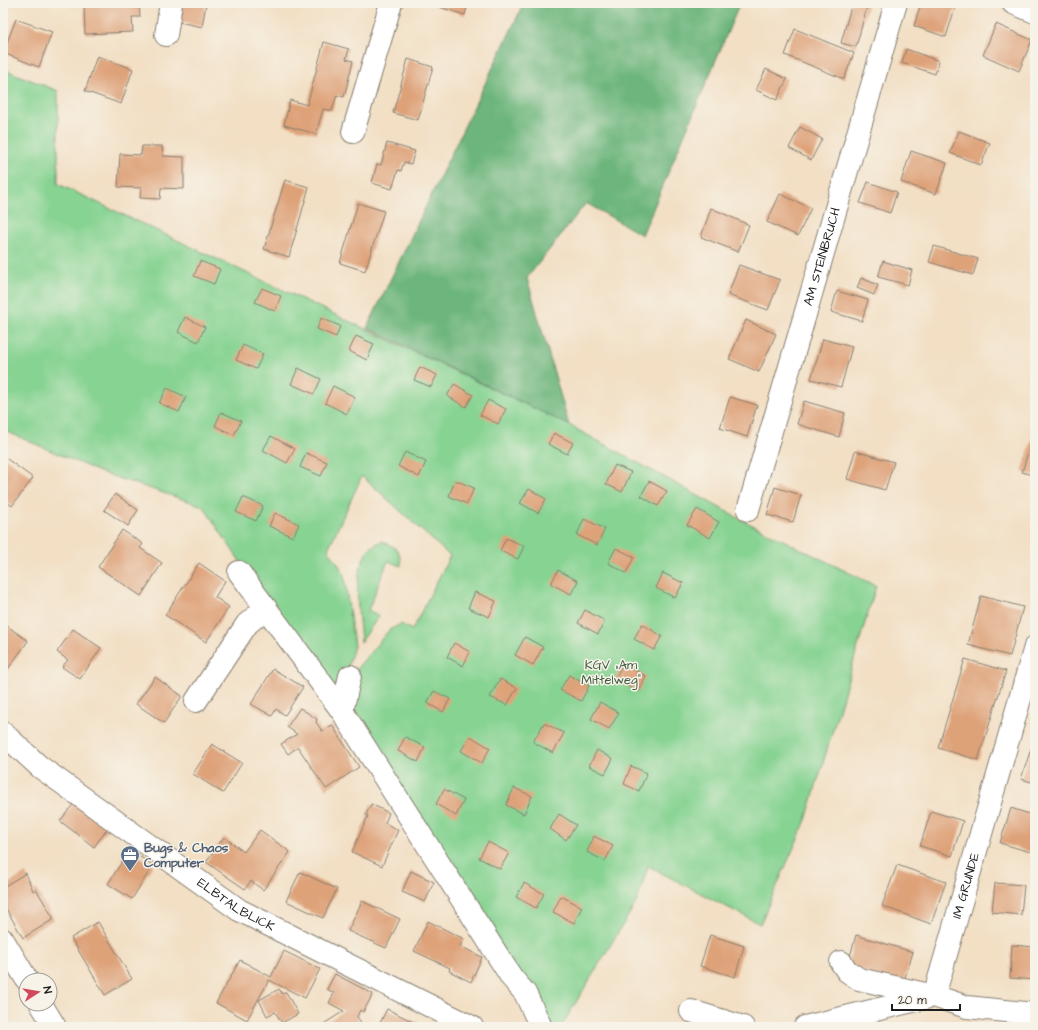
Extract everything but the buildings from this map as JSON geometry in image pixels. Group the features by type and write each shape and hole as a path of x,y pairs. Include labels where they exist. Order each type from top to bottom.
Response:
{"street":[{"path":"166,35 171,3"},
{"path":"353,132 391,3"},
{"name":"AM STEINBRUCH","path":"748,510 896,3"},
{"path":"1013,3 1035,12"},
{"path":"239,572 265,609 342,710 508,971 525,993 540,1027"},
{"path":"196,701 247,624 265,609"},
{"name":"IM GRUNDE","path":"934,996 1035,647"},
{"path":"342,710 350,676"},
{"name":"ELBTALBLICK","path":"3,733 40,767 239,910 472,1027"},
{"path":"3,940 22,972"},
{"path":"840,962 847,971 858,979 934,996 967,1007 1035,1014"},
{"path":"805,1027 934,996"},
{"path":"690,1011 744,1027"},
{"path":"46,1012 55,1027"}],"green space":[{"path":"524,3 740,3 642,235 586,203 527,278 569,425 367,328"},
{"name":"KGV „Am Mittelweg“","path":"3,69 58,91 58,184 569,425 742,520 876,586 806,820 760,924 648,866 637,901 561,1027 550,1027 519,975 348,714 354,677 359,666 389,630 401,624 412,630 450,556 362,476 328,549 344,573 354,646 347,670 334,693 243,566 203,506 100,472 3,430"},
{"path":"382,541 391,545 397,550 400,556 401,566 388,561 368,610 379,616 361,642 358,607 358,582 360,570 363,559 369,549"}],"place":[{"name":"Bugs & Chaos Computer","path":"130,872"}]}
